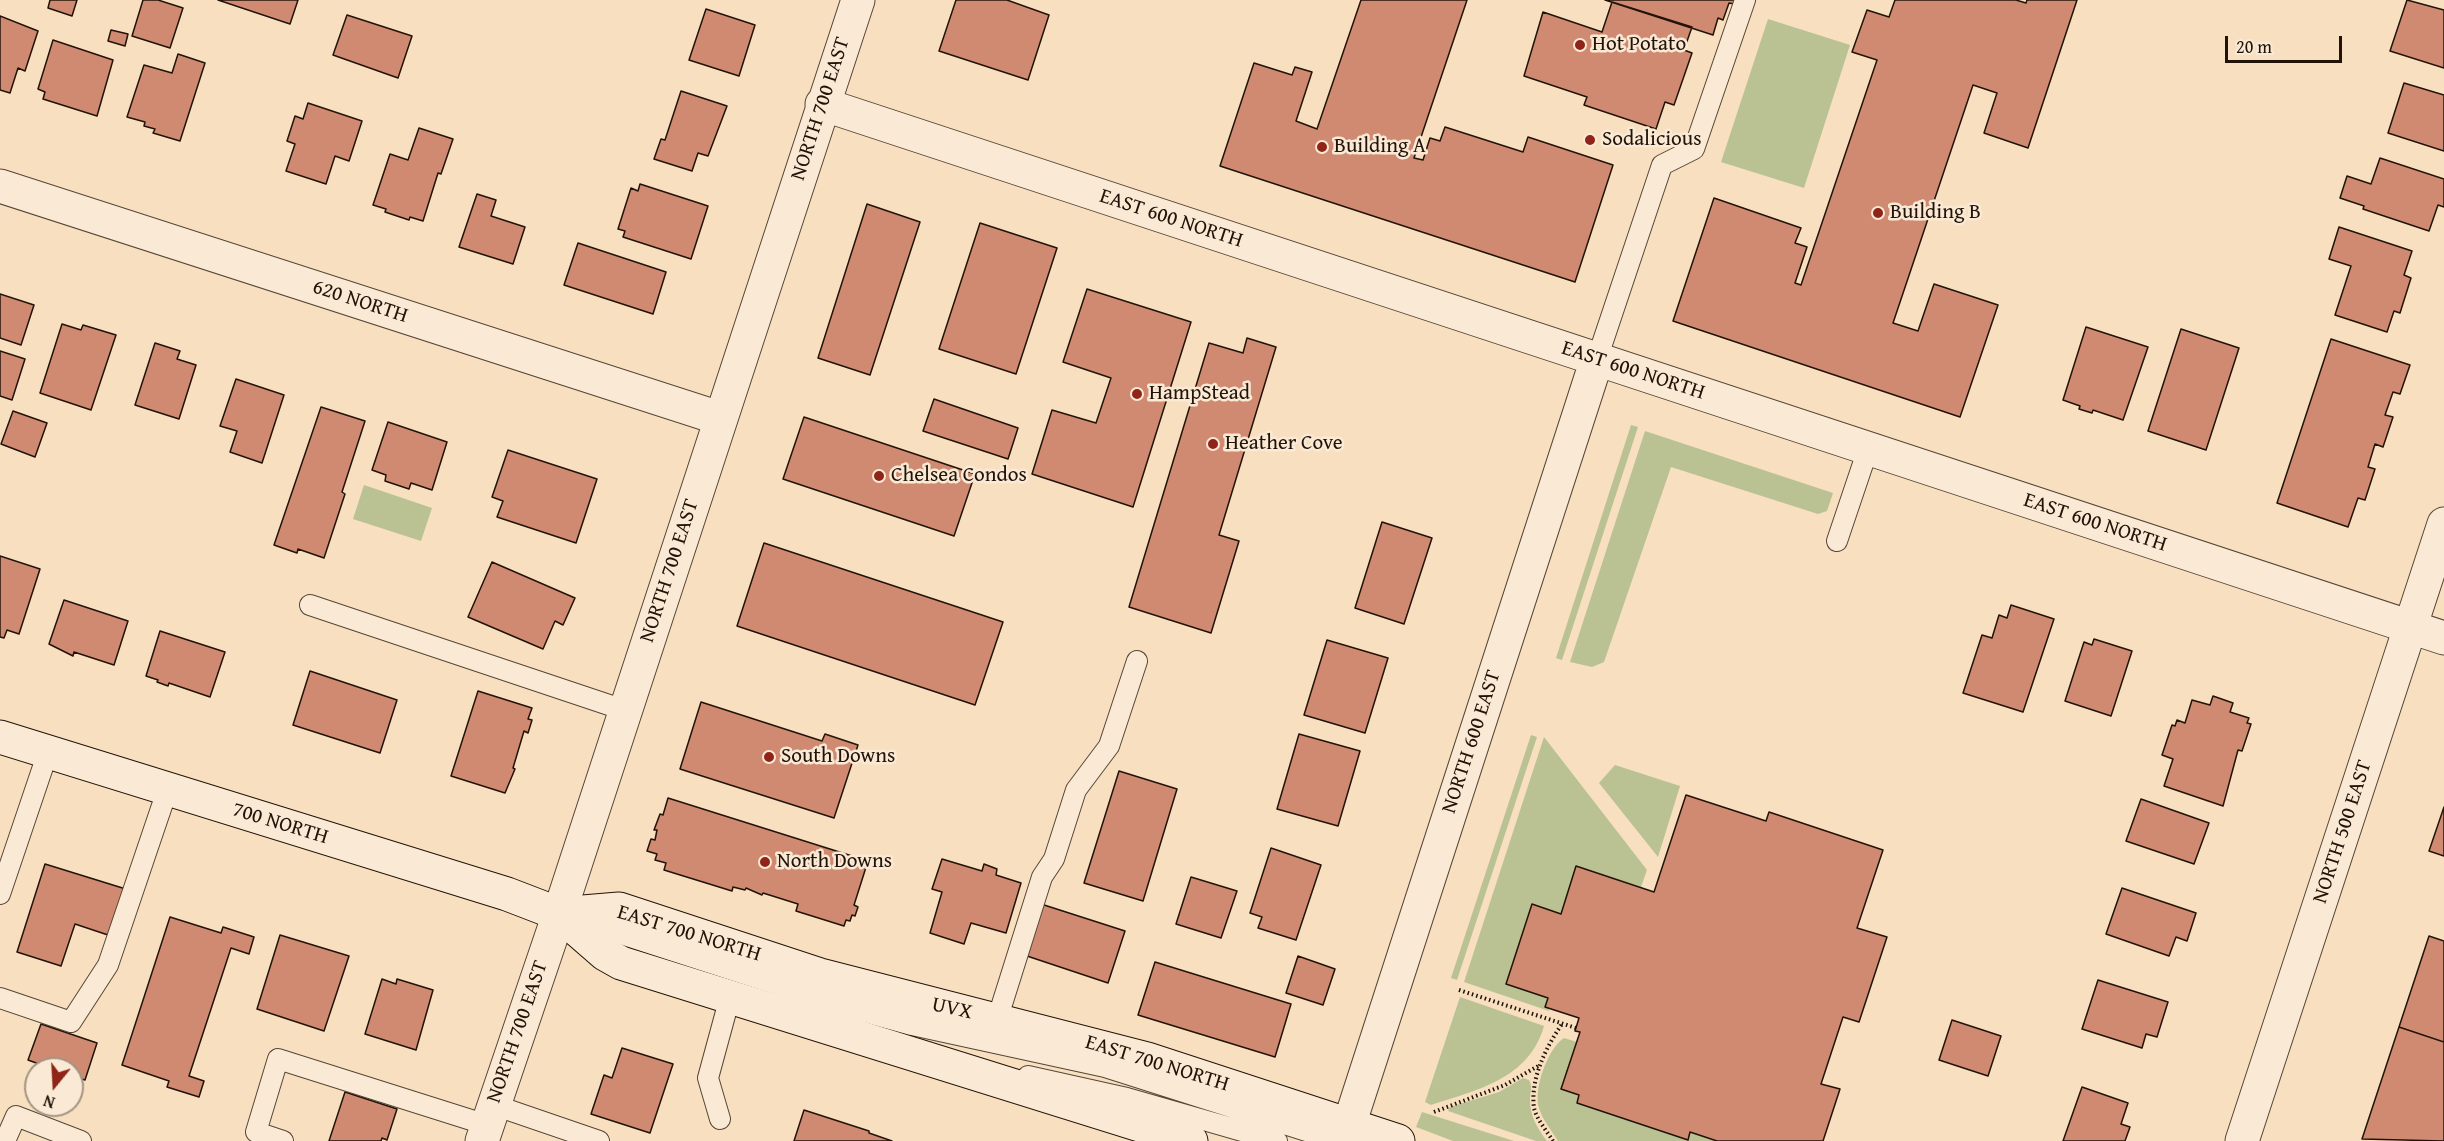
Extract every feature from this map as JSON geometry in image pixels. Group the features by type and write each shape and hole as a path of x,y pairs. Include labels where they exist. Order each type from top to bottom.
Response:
{"street":[{"name":"NORTH 700 EAST","path":"488,1124 858,0"},
{"name":"EAST 600 NORTH","path":"822,104 2444,638"},
{"name":"620 NORTH","path":"0,186 719,418"},
{"name":"NORTH 600 EAST","path":"1343,1133 1597,359"},
{"name":"NORTH 500 EAST","path":"2242,1141 2444,524"},
{"name":"700 NORTH","path":"0,737 507,894 559,914"},
{"name":"EAST 700 NORTH","path":"559,914 619,909 820,975 1147,1059 1343,1133 1398,1141"},
{"name":"EAST 700 NORTH","path":"559,914 604,954 621,963 1191,1141"}],"lane":[{"path":"1597,359 1662,165 1694,149 1746,0"},
{"path":"1837,541 1868,449"},
{"path":"310,605 624,710"},
{"path":"997,1020 1042,877 1054,859 1076,790 1109,746 1137,661"},
{"path":"0,894 48,752"},
{"path":"0,998 71,1022 108,965 168,788"},
{"name":"UVX","path":"559,914 840,1005 912,1025 1105,1066 1343,1133"},
{"path":"720,1119 708,1078 730,997"},
{"path":"914,1055 1127,1098 1277,1141"},
{"path":"283,1141 256,1131 278,1059 488,1124 599,1141"},
{"path":"5,1141 8,1113 81,1141"}],"path":[{"path":"1460,990 1576,1028"},
{"path":"1553,1141 1534,1108 1535,1087 1540,1064 1548,1045 1562,1024"},
{"path":"1434,1112 1505,1085 1540,1064"}],"green space":[{"path":"1768,19 1850,45 1804,188 1721,162"},
{"path":"1631,425 1638,427 1562,660 1556,658"},
{"path":"1645,431 1833,493 1827,511 1818,514 1671,467 1604,662 1592,667 1570,662"},
{"path":"364,485 432,508 421,541 353,519"},
{"path":"1531,735 1537,737 1457,980 1451,978"},
{"path":"1544,737 1647,870 1641,887 1576,866 1561,914 1532,905 1506,984 1548,998 1549,1011 1464,982"},
{"path":"1615,765 1680,786 1658,857 1599,783"},
{"path":"1460,997 1544,1026 1537,1044 1514,1070 1483,1087 1431,1105 1425,1102"},
{"path":"1564,1038 1577,1042 1579,1095 1577,1103 1688,1139 1690,1132 1717,1141 1558,1141 1540,1112 1538,1090 1543,1070 1552,1050"},
{"path":"1523,1078 1529,1080 1530,1106 1533,1117 1547,1141 1536,1141 1448,1111 1450,1107 1499,1092"},
{"path":"1422,1112 1514,1141 1453,1141 1416,1127"}],"building":[{"path":"50,0 77,0 72,16 48,8"},
{"path":"143,0 158,0 183,8 170,48 132,36"},
{"path":"218,0 298,0 290,24"},
{"path":"956,0 1007,0 1049,15 1028,80 939,51"},
{"name":"Building A","path":"1361,0 1467,0 1414,158 1423,160 1430,138 1440,141 1445,127 1523,152 1528,137 1613,165 1575,282 1220,166 1254,63 1292,75 1295,67 1312,72 1296,121 1317,129"},
{"path":"1605,0 1735,0 1734,4 1729,3 1723,20 1718,18 1713,35"},
{"name":"Building B","path":"1895,0 2016,0 2026,3 2027,0 2077,0 2028,148 1984,133 1997,93 1973,85 1893,323 1918,331 1934,284 1998,305 1960,417 1673,321 1714,198 1801,228 1795,243 1807,247 1795,283 1801,285 1877,60 1852,52 1867,10 1889,17"},
{"path":"2407,0 2444,10 2444,68 2390,51"},
{"path":"1612,2 1692,27 1684,50 1692,53 1674,105 1665,102 1656,129 1584,105 1587,97 1524,76 1543,12 1602,32"},
{"path":"706,9 755,25 739,76 689,60"},
{"path":"347,15 412,36 398,78 333,55"},
{"path":"0,16 38,31 25,71 18,68 10,93 0,90"},
{"path":"111,30 128,34 125,46 108,41"},
{"path":"53,40 113,60 97,116 43,99 45,92 38,89"},
{"path":"178,54 205,63 180,141 153,133 155,129 144,126 145,122 127,117 144,65 172,73"},
{"path":"2404,83 2444,95 2444,151 2388,133"},
{"path":"681,91 727,106 708,156 698,153 692,171 654,159 661,139 665,140"},
{"path":"308,103 362,121 349,161 335,156 326,184 286,171 295,144 287,141 295,116 303,119"},
{"path":"419,128 453,139 441,174 438,173 423,221 410,217 409,220 385,212 386,209 373,205 390,154 408,160"},
{"path":"2380,158 2444,179 2444,207 2438,205 2429,231 2363,209 2364,206 2340,198 2347,176 2371,184"},
{"path":"640,184 708,206 691,259 623,237 625,231 618,229 631,188 638,191"},
{"path":"477,194 496,200 491,216 525,227 513,264 459,247"},
{"path":"867,204 920,222 870,375 818,358"},
{"path":"980,223 1057,248 1016,374 939,349"},
{"path":"2339,227 2412,251 2404,275 2411,278 2400,313 2394,311 2387,332 2335,315 2351,266 2329,259"},
{"path":"578,243 666,272 653,314 564,285"},
{"name":"HampStead","path":"1087,289 1191,322 1133,507 1032,474 1052,410 1096,423 1111,378 1063,362"},
{"path":"0,294 34,305 21,345 0,338"},
{"path":"62,324 81,330 83,325 116,335 91,410 40,393"},
{"path":"2086,327 2148,347 2123,420 2093,410 2092,413 2079,409 2080,406 2063,400"},
{"path":"2181,329 2239,348 2206,450 2148,431"},
{"name":"Heather Cove","path":"1247,338 1276,347 1219,535 1239,541 1211,633 1129,607 1209,343 1243,353"},
{"path":"2331,339 2410,365 2400,394 2393,392 2385,415 2393,417 2383,447 2375,444 2368,467 2375,469 2365,500 2358,498 2348,527 2277,503"},
{"path":"155,343 180,351 177,359 196,365 179,419 135,405"},
{"path":"0,351 25,359 12,400 0,396"},
{"path":"236,379 284,395 262,463 230,452 237,431 220,426"},
{"path":"934,399 1018,428 1008,459 923,431"},
{"path":"321,407 365,421 324,558 298,549 297,553 274,545"},
{"path":"13,411 47,423 35,457 1,444"},
{"name":"Chelsea Condos","path":"804,417 975,474 954,536 783,479"},
{"path":"388,422 447,442 432,490 411,483 409,489 385,481 386,475 372,470"},
{"path":"508,450 597,479 576,543 497,517 503,501 492,497"},
{"path":"1382,522 1432,538 1404,624 1355,608"},
{"path":"764,543 1003,622 975,705 737,626"},
{"path":"0,556 40,569 19,634 7,630 4,638 0,637"},
{"path":"492,562 575,598 563,625 555,621 543,649 468,617"},
{"path":"64,600 128,621 114,665 74,652 73,656 49,644"},
{"path":"2011,605 2054,619 2023,712 1963,693 1982,635 1992,638 1999,615 2007,618"},
{"path":"160,631 225,652 210,697 169,683 168,686 146,676"},
{"path":"2094,639 2132,651 2111,716 2065,701 2084,642 2092,645"},
{"path":"1327,640 1388,658 1365,733 1304,715"},
{"path":"310,671 397,700 380,753 293,725"},
{"path":"478,691 532,708 528,719 532,720 528,733 524,731 513,768 515,769 505,793 451,776"},
{"path":"2213,696 2233,703 2230,712 2249,718 2247,723 2251,724 2242,751 2238,750 2223,806 2164,786 2173,759 2162,755 2172,725 2175,726 2177,720 2185,723 2192,700 2210,705"},
{"name":"South Downs","path":"701,702 822,741 825,734 858,745 834,818 680,769"},
{"path":"1299,734 1360,751 1338,826 1277,809"},
{"path":"1119,771 1177,789 1143,901 1084,883"},
{"path":"1686,795 1766,821 1769,812 1883,850 1857,928 1887,937 1859,1022 1843,1017 1821,1084 1840,1089 1823,1141 1717,1141 1690,1132 1688,1140 1577,1103 1579,1095 1561,1089 1580,1032 1575,1031 1579,1018 1545,1007 1548,998 1506,984 1532,904 1561,914 1576,866 1654,892"},
{"name":"North Downs","path":"668,798 868,861 854,905 858,907 855,916 852,915 850,921 846,920 844,926 796,911 798,904 763,893 762,895 746,888 745,890 733,887 732,891 664,870 666,863 655,860 657,854 647,851 651,839 655,840 657,830 654,830 660,814 663,815"},
{"path":"2141,799 2209,823 2194,864 2126,841"},
{"path":"2444,807 2444,856 2429,851"},
{"path":"1271,848 1321,865 1296,940 1258,928 1262,917 1250,913"},
{"path":"942,859 982,871 984,864 997,869 996,875 1021,883 1006,933 971,923 964,944 930,933 942,892 932,889"},
{"path":"45,864 129,890 114,937 75,924 61,966 17,952"},
{"path":"1191,877 1237,891 1221,938 1176,924"},
{"path":"2122,888 2196,913 2187,941 2176,937 2169,956 2106,934"},
{"path":"1041,904 1125,931 1108,983 1024,955"},
{"path":"170,917 221,933 223,927 254,937 249,954 231,948 189,1076 204,1081 199,1097 167,1087 169,1081 122,1065"},
{"path":"280,935 349,956 324,1031 257,1009"},
{"path":"2429,936 2444,941 2444,1042 2399,1027"},
{"path":"1298,956 1335,969 1323,1005 1286,993"},
{"path":"1155,962 1291,1004 1275,1057 1138,1015"},
{"path":"382,979 396,984 397,979 433,990 416,1050 365,1034"},
{"path":"2098,980 2168,1002 2157,1037 2146,1034 2142,1048 2082,1029"},
{"path":"1952,1020 2001,1036 1988,1076 1939,1060"},
{"path":"41,1024 97,1043 85,1080 84,1057 29,1057"},
{"path":"2399,1027 2444,1042 2444,1141 2362,1139"},
{"path":"622,1048 673,1064 650,1133 591,1114 604,1075 612,1078"},
{"path":"2082,1087 2128,1103 2121,1124 2130,1127 2125,1141 2063,1141"},
{"path":"345,1092 397,1109 387,1140 382,1138 381,1141 329,1141"},
{"path":"804,1110 869,1131 869,1133 892,1141 794,1141"}],"place":[{"name":"Hot Potato","path":"1580,45"},
{"name":"Sodalicious","path":"1590,140"},
{"name":"Building A","path":"1322,147"},
{"name":"Building B","path":"1878,213"},
{"name":"HampStead","path":"1137,394"},
{"name":"Heather Cove","path":"1213,444"},
{"name":"Chelsea Condos","path":"879,476"},
{"name":"South Downs","path":"769,757"},
{"name":"North Downs","path":"765,862"}]}
